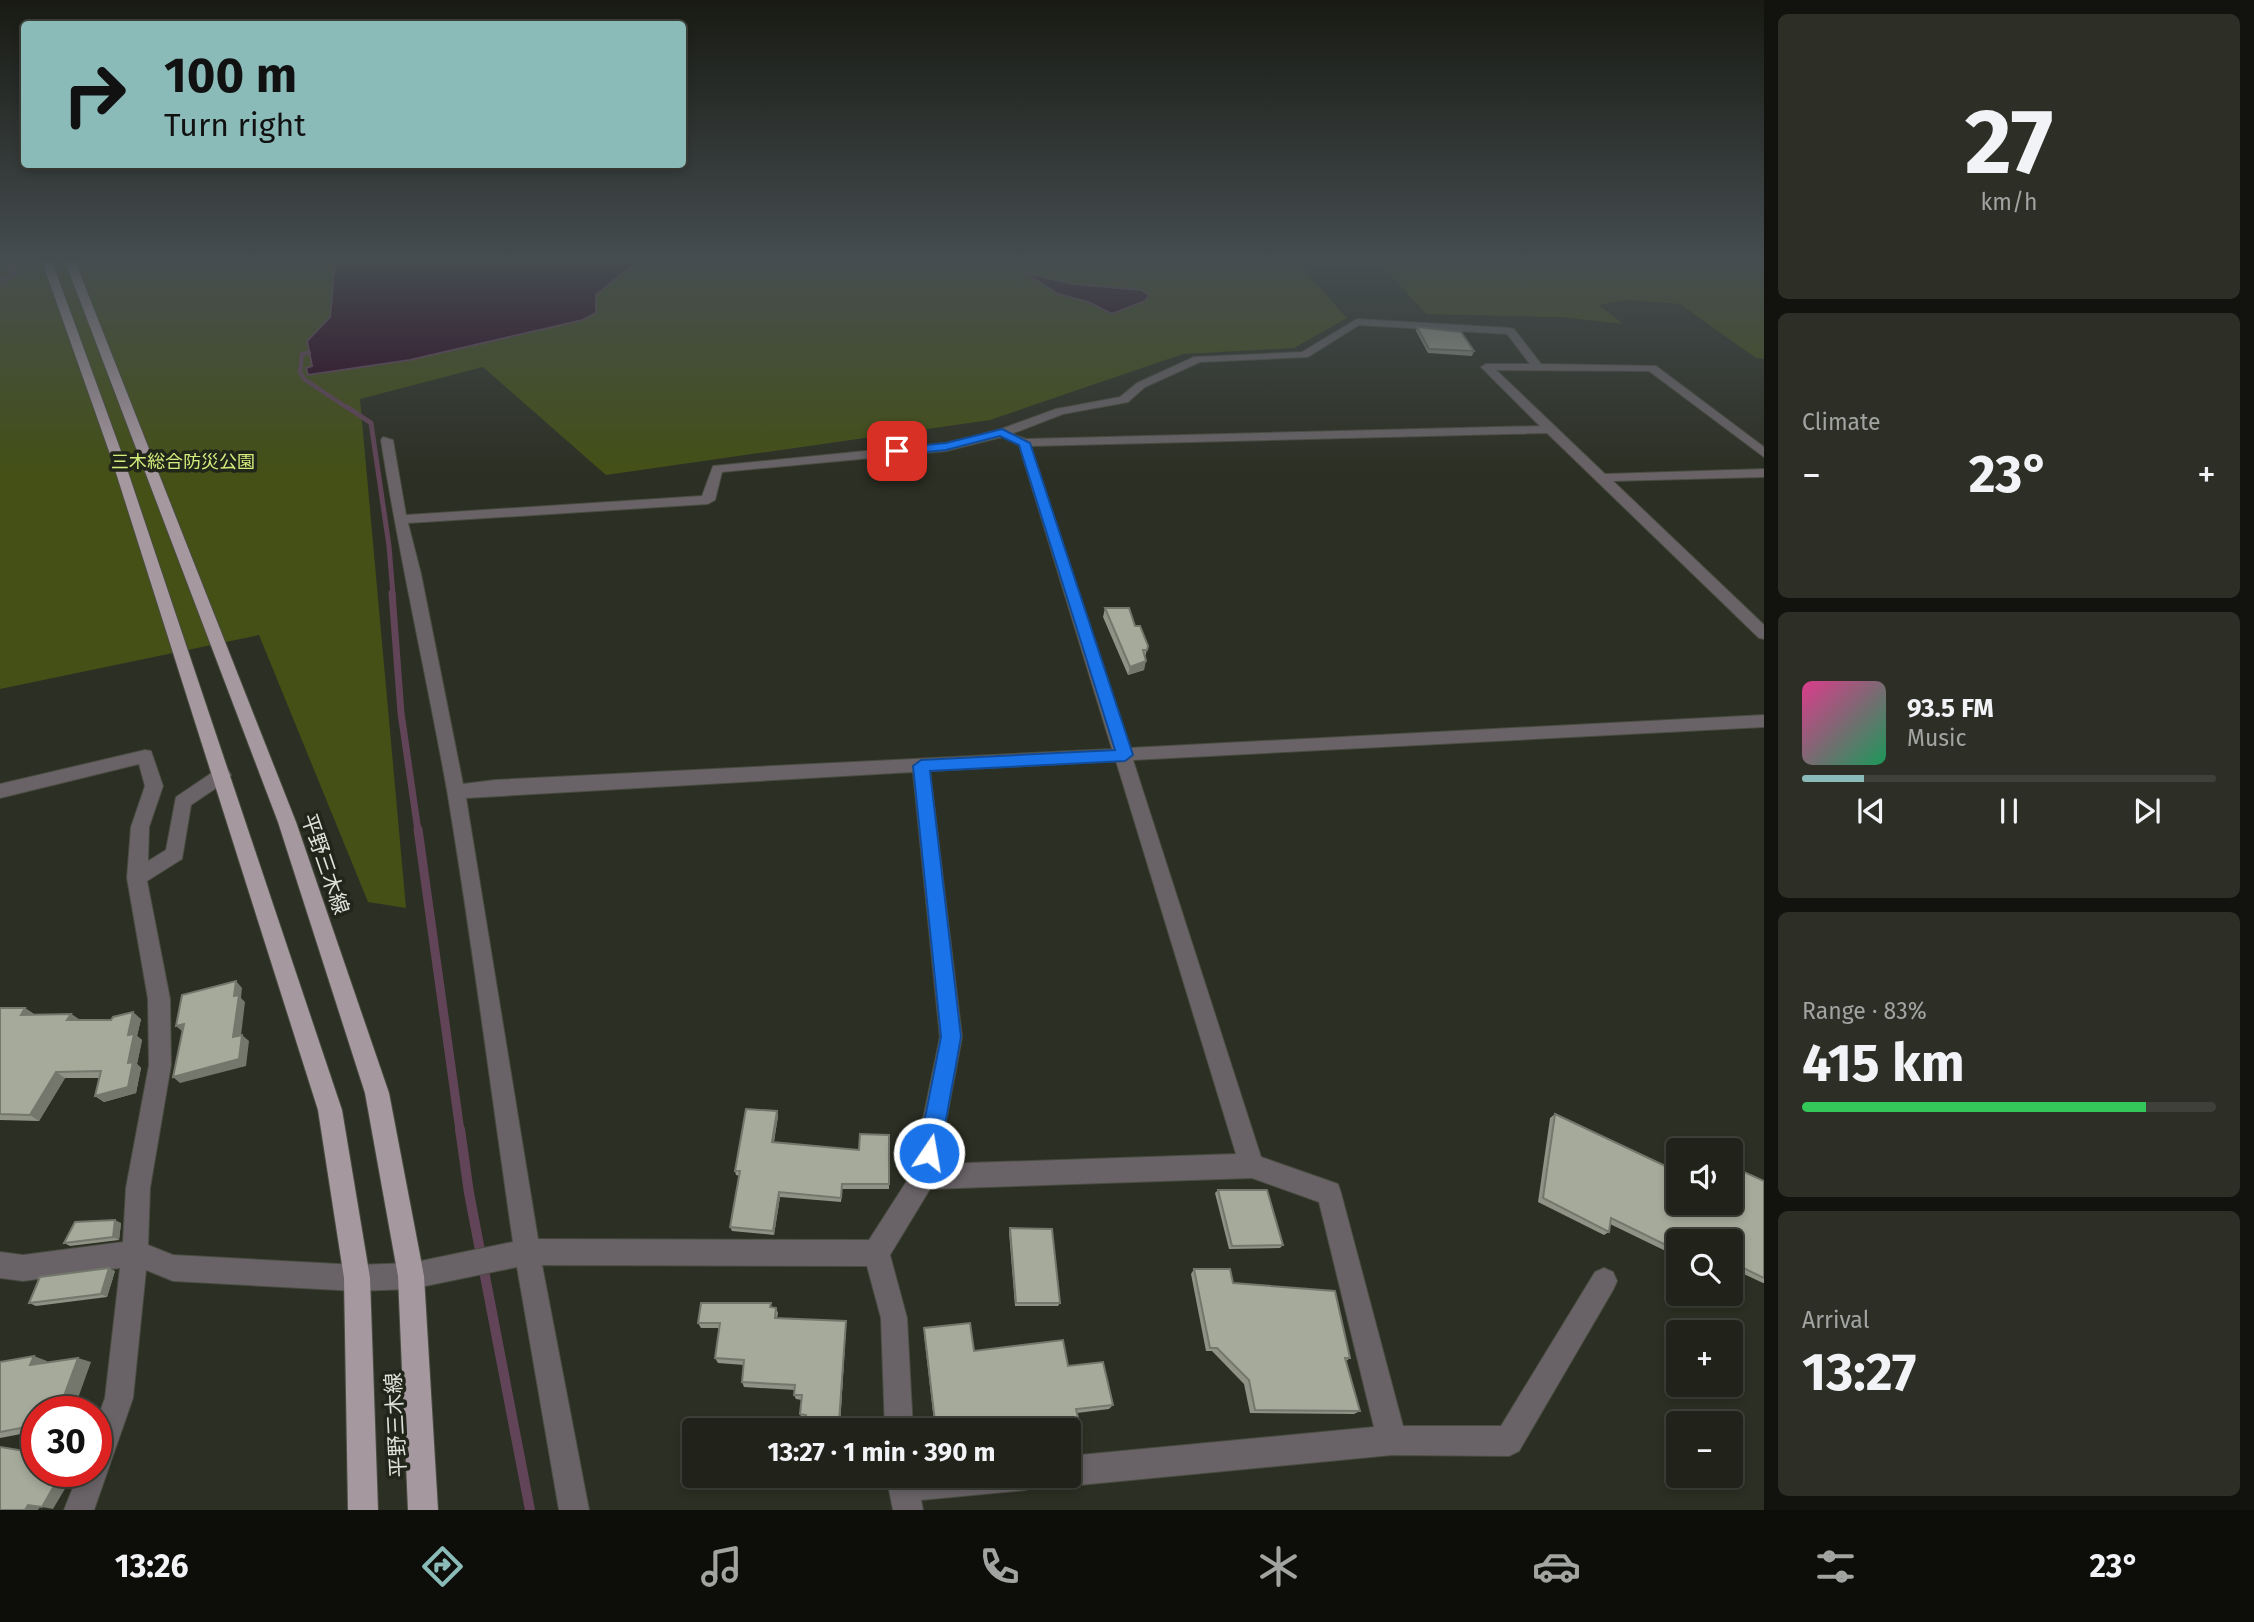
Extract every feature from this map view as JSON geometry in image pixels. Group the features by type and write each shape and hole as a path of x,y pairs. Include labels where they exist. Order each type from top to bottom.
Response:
{"main road":[{"name":"平野三木線","path":"72,331 116,454 330,1110 356,1278 363,1510"},
{"name":"平野三木線","path":"97,331 288,822 377,1093 411,1276 423,1510"}],"street":[{"path":"400,520 708,500 717,470 946,447 1002,433 1060,411 1124,400 1141,385 1198,359 1304,355 1342,331"},
{"path":"1510,331 1539,369"},
{"path":"1764,453 1652,368 1486,367 1764,634"},
{"path":"1002,433 1024,443 1549,429"},
{"path":"387,440 400,520 414,574 456,792 527,1252 574,1510"},
{"path":"1024,443 1125,755 1252,1166"},
{"path":"1601,478 1764,473"},
{"path":"456,792 495,787 1764,721"},
{"path":"0,791 145,756 154,786 140,827 137,878 159,999 160,1065 138,1188 135,1253 119,1398 112,1418"},
{"path":"898,1418 894,1318 876,1253 923,1177 951,1037 921,766"},
{"path":"137,878 175,854 182,802 222,775"},
{"path":"923,1177 1252,1166 1329,1193 1392,1440"},
{"path":"0,1265 23,1268 135,1253 173,1268 356,1278 411,1276 527,1252 876,1253"},
{"path":"1081,1470 1392,1440 1509,1441 1604,1281"},
{"path":"79,1510 88,1487"},
{"path":"904,1491 927,1488"}],"green space":[{"name":"三木総合防災公園","path":"0,331 1323,331 1294,348 1183,354 990,420 606,475 483,367 360,399 406,908 368,902 259,635 0,689"},
{"path":"1719,331 1764,331 1764,359 1756,358"}],"shaded area":[{"path":"316,331 533,331 410,360 308,375 306,368 312,366 307,341"}],"building":[{"path":"1419,331 1461,332 1474,351 1429,349"},
{"path":"1105,608 1129,608 1135,626 1140,626 1148,646 1147,650 1143,650 1146,661 1130,667"},
{"path":"236,981 234,996 239,995 233,1037 242,1035 239,1059 173,1077 184,1024 176,1026 182,995"},
{"path":"0,1008 25,1008 21,1015 71,1014 67,1020 111,1020 113,1017 133,1012 128,1035 134,1034 128,1063 133,1062 128,1087 95,1096 101,1071 56,1072 30,1115 0,1114"},
{"path":"746,1109 777,1111 772,1142 859,1150 860,1134 889,1135 889,1184 842,1184 841,1198 779,1192 773,1231 730,1227 740,1171 735,1171"},
{"path":"1555,1114 1666,1166 1666,1215 1743,1215 1743,1171 1764,1181 1764,1278 1743,1268 1743,1229 1666,1229 1666,1245 1611,1218 1609,1232 1543,1198"},
{"path":"1218,1190 1267,1190 1283,1245 1232,1246"},
{"path":"115,1220 113,1237 64,1243 75,1222"},
{"path":"1010,1228 1052,1229 1060,1303 1016,1303"},
{"path":"109,1268 101,1294 29,1303 40,1277"},
{"path":"1194,1269 1230,1269 1233,1283 1335,1291 1350,1358 1345,1358 1360,1411 1255,1410 1249,1380 1217,1348 1210,1348"},
{"path":"701,1303 771,1303 770,1307 776,1308 775,1318 846,1321 839,1418 806,1418 806,1415 800,1414 802,1395 794,1395 795,1385 742,1382 744,1360 715,1358 720,1323 698,1323"},
{"path":"970,1323 974,1351 1063,1340 1068,1366 1103,1362 1113,1405 1076,1409 1078,1418 935,1418 924,1328"},
{"path":"34,1356 30,1365 78,1358 64,1396 21,1396 21,1428 0,1432 0,1362"},
{"path":"0,1447 21,1450 21,1487 53,1487 42,1507 28,1505 25,1510 0,1510"}],"waterway":[{"path":"309,353 302,354 300,372 304,379 349,409"},
{"path":"347,407 371,423 389,546 393,595"},
{"path":"392,593 401,713 418,831"},
{"path":"418,829 460,1131"},
{"path":"460,1129 469,1193 530,1510"}],"route":[{"path":"897,451 946,447 1002,433 1024,443 1125,755 921,766 951,1037 929,1153"}]}
